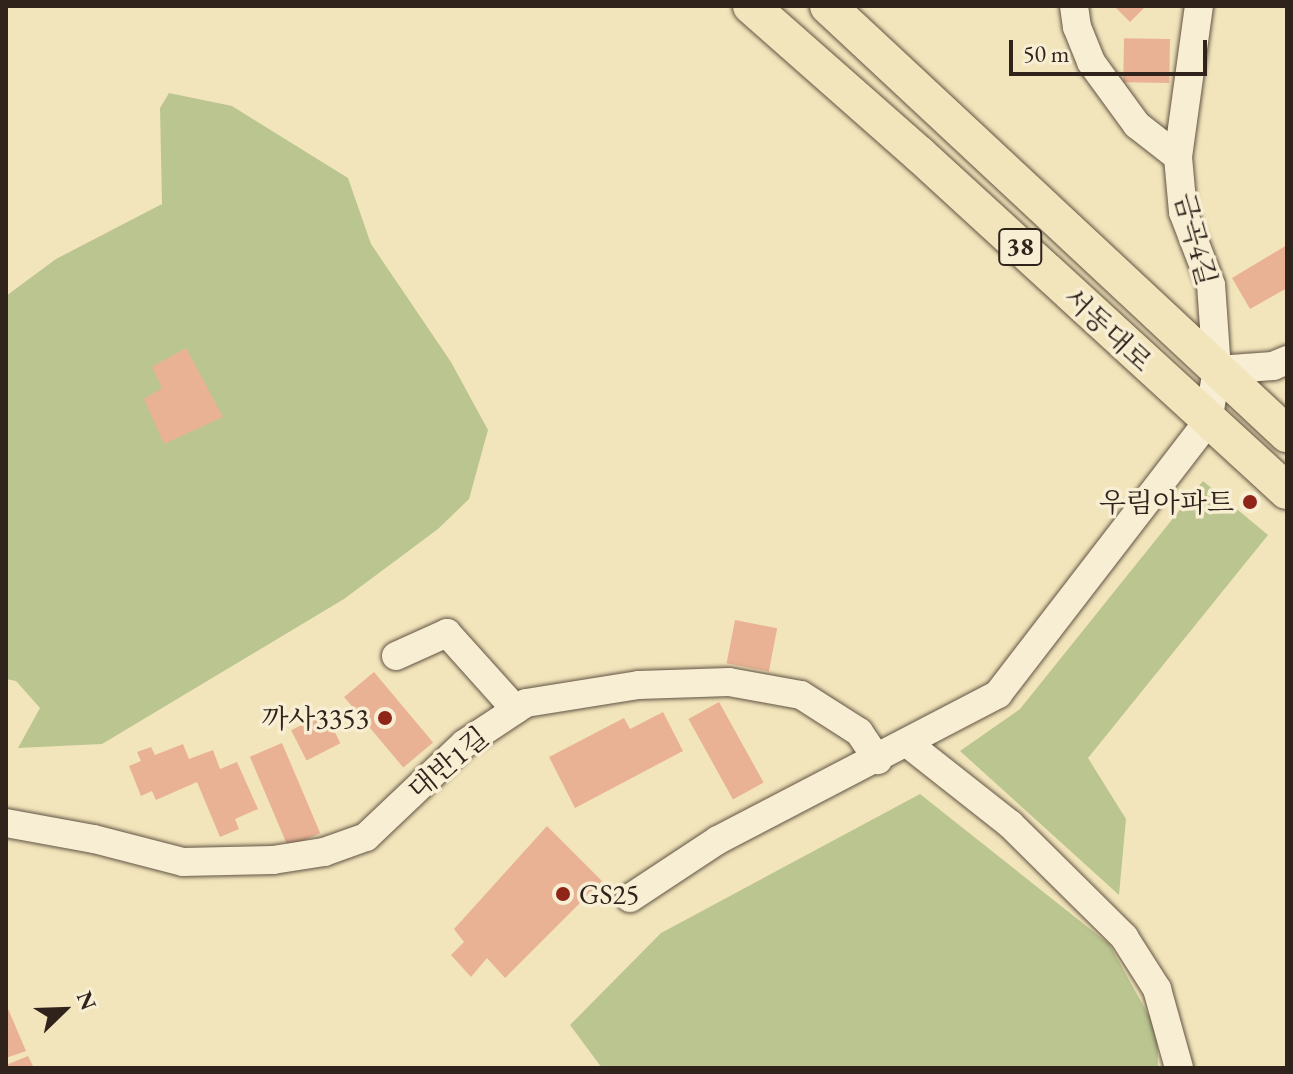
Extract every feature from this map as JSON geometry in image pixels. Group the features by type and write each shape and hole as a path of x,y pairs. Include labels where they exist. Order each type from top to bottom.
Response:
{"main road":[{"name":"서동대로","path":"751,6 919,154 1287,491"},
{"name":"서동대로","path":"828,6 1287,434"}],"street":[{"name":"금곡4길","path":"1074,6 1077,27 1091,62 1137,125 1178,157"},
{"name":"금곡4길","path":"1199,6 1178,157 1183,212 1211,285 1217,370 1208,421"},
{"path":"1217,370 1273,366 1287,360"},
{"path":"630,898 718,840 878,760 998,694 1208,421"},
{"path":"396,656 447,633 516,710"},
{"name":"대반1길","path":"6,823 94,839 183,862 273,860 324,852 366,837 464,744 526,703 639,685 729,682 801,695 859,732 878,760"},
{"path":"907,743 1010,824 1124,937 1157,989 1179,1068"}],"green space":[{"path":"169,93 232,106 348,178 371,244 451,362 488,430 469,499 438,529 344,599 102,744 18,748 40,708 16,681 6,679 6,296 56,259 162,204 160,108"},
{"path":"1203,481 1268,535 1088,758 1126,819 1119,895 960,751 1020,709"},
{"path":"920,794 1109,944 1157,1030 1158,1068 602,1068 570,1025 661,933"}],"building":[{"path":"1114,6 1146,6 1130,22"},
{"path":"1124,38 1170,39 1169,83 1123,82"},
{"path":"1287,245 1287,288 1250,309 1232,278"},
{"path":"186,348 223,417 164,444 144,399 162,388 152,367"},
{"path":"735,620 777,628 769,671 727,663"},
{"path":"374,672 433,742 403,768 344,697"},
{"path":"719,702 764,782 733,799 688,719"},
{"path":"663,712 683,751 575,808 549,757 624,718 630,729"},
{"path":"325,713 340,743 307,761 291,730"},
{"path":"282,743 320,833 288,847 250,757"},
{"path":"183,744 189,759 213,750 220,769 237,762 258,809 235,819 239,829 220,837 197,782 156,800 152,791 141,796 129,766 141,761 137,752 151,747 155,755"},
{"path":"547,826 602,881 505,978 487,958 471,977 451,955 464,942 454,929"},
{"path":"6,1004 26,1051 6,1058"},
{"path":"28,1056 34,1068 6,1068 6,1065"}],"place":[{"name":"우림아파트","path":"1250,502"},
{"name":"까사3353","path":"385,718"},
{"name":"GS25","path":"563,894"}]}
